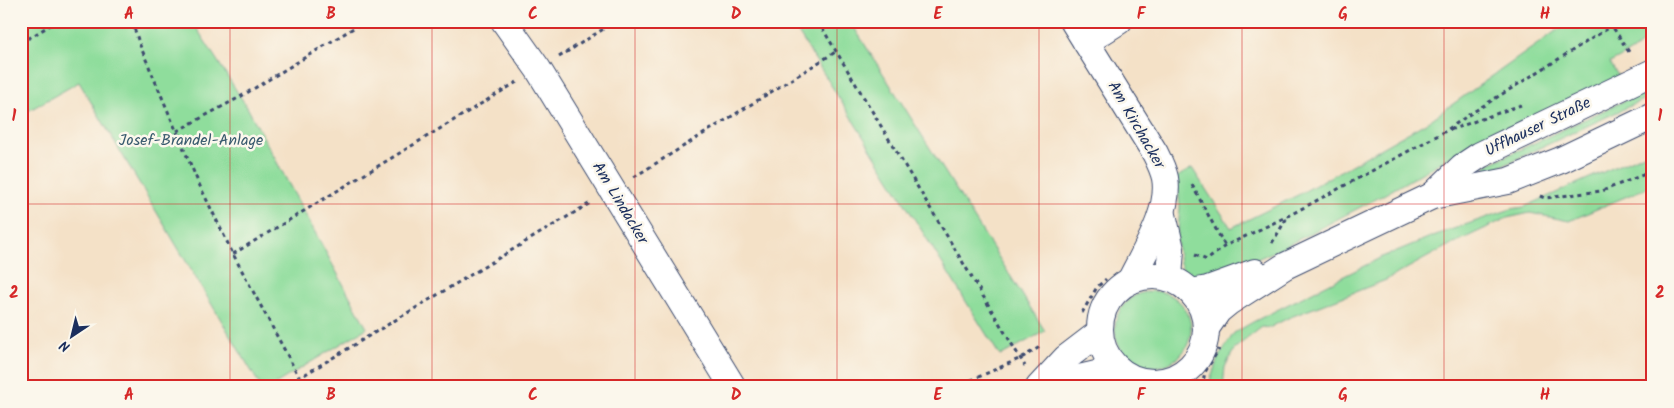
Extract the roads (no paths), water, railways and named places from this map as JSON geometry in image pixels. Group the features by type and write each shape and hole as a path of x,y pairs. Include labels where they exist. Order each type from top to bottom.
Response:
{"street":[{"name":"Am Lindacker","path":"504,21 538,69 733,387"},
{"name":"Am Kirchacker","path":"1119,21 1080,31 1162,166 1165,180 1162,215 1171,250 1169,278"},
{"name":"Uffhauser Straße","path":"1432,196 1462,166 1480,155 1653,72"},
{"name":"Uffhauser Straße","path":"1118,369 1133,378 1152,384 1168,380 1185,380 1193,364 1201,354 1207,327 1218,311 1285,266 1432,196 1508,181 1561,160 1653,116"},
{"name":"Am Kirchacker","path":"1120,278 1162,215"},
{"name":"Uffhauser Straße","path":"1191,292 1215,287 1254,272 1285,266"},
{"path":"1036,382 1066,358 1090,324 1102,315 1109,299 1115,292 1120,278 1156,276 1169,278 1181,284 1191,292 1202,308 1207,327"},
{"path":"1036,382 1118,369 1105,352 1090,324"}],"park label":[{"name":"Josef-Brandel-Anlage","path":"191,140"}]}
